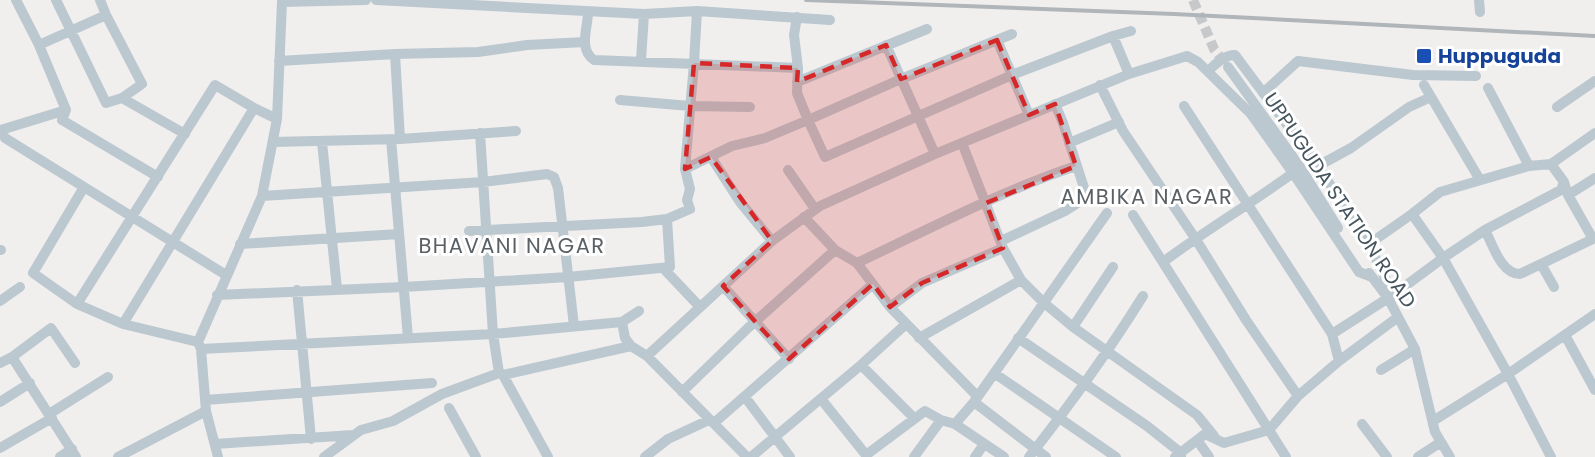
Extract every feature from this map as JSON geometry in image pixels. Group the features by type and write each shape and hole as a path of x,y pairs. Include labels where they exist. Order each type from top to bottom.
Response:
{"street":[{"path":"16,0 39,45 66,110 62,120 158,177"},
{"path":"56,0 106,103 122,98 142,84 100,0"},
{"path":"218,457 206,411 199,345 217,295 262,196 277,119 282,1 366,0"},
{"path":"376,0 644,14 697,11 830,20"},
{"path":"469,231 642,222 667,219 690,209 687,200 690,189 685,169 697,11"},
{"path":"588,12 585,42 587,54 594,60 640,60 798,68"},
{"path":"640,60 644,14"},
{"path":"39,45 106,15"},
{"path":"797,17 794,35 798,68 797,93 825,157 1012,75 1113,36 1131,32"},
{"path":"797,82 927,29"},
{"path":"685,169 732,146 765,138 1012,34"},
{"path":"1113,36 1129,74"},
{"path":"997,40 1029,115"},
{"path":"279,61 477,52 527,45 585,42"},
{"path":"886,45 935,153"},
{"path":"395,54 395,187 408,339"},
{"path":"1208,71 1229,55 1235,55 1318,166 1369,244 1390,297"},
{"path":"647,356 772,241 815,209 935,153 1129,74 1187,56 1208,71 1251,114 1293,172 1359,272 1372,277"},
{"path":"1263,93 1299,60 1413,75 1476,76"},
{"name":"UPPUGUDA STATION ROAD","path":"1228,67 1300,167 1354,253 1390,297 1415,349 1435,432 1450,457"},
{"path":"1557,107 1595,81"},
{"path":"77,304 215,85 277,119"},
{"path":"1424,85 1480,180"},
{"path":"1100,86 1119,122 1246,320 1298,396"},
{"path":"1488,88 1529,166"},
{"path":"1318,166 1351,148 1391,122 1409,107 1431,97"},
{"path":"122,98 184,134"},
{"path":"620,100 690,106 750,107"},
{"path":"890,307 922,283 1002,244 1087,197 1064,123 1055,104"},
{"path":"1184,106 1332,334 1339,361"},
{"path":"123,324 254,108"},
{"path":"66,110 1,130 5,138 226,274"},
{"path":"1069,142 1119,122"},
{"path":"273,142 396,139 516,130"},
{"path":"1369,244 1440,192 1529,166 1551,164 1595,133"},
{"path":"480,134 493,334 501,374 548,457"},
{"path":"322,142 337,289"},
{"path":"962,143 1002,244 1021,280 1073,327 1197,415 1218,441"},
{"path":"711,157 740,202 772,241"},
{"path":"1485,230 1505,269 1513,274 1520,274 1594,241 1568,195 1564,182 1551,164"},
{"path":"857,263 1048,175 1076,165"},
{"path":"788,170 815,209"},
{"path":"1162,262 1293,172"},
{"path":"262,196 483,182 547,174 554,177 558,188 574,326"},
{"path":"1568,195 1595,178"},
{"path":"1332,334 1390,297 1485,230 1561,190 1564,182"},
{"path":"84,187 33,273 77,304 123,324 199,345 302,344 493,334 622,322 639,311"},
{"path":"955,424 976,399 1107,213"},
{"path":"1412,214 1443,258 1551,457"},
{"path":"1133,215 1286,457"},
{"path":"804,218 836,250 857,263 890,307 976,399 1032,453 1046,457"},
{"path":"217,295 404,287 664,269 670,267 667,219"},
{"path":"240,244 399,234"},
{"path":"682,392 755,322 836,250"},
{"path":"1541,264 1554,287"},
{"path":"1073,327 1113,267"},
{"path":"664,269 699,306"},
{"path":"919,338 1021,280"},
{"path":"645,457 668,440 711,422 789,359 873,284"},
{"path":"723,286 789,359"},
{"path":"0,302 20,287"},
{"path":"297,290 311,439"},
{"path":"1032,453 1072,402 1082,383 1107,353 1143,296"},
{"path":"1433,421 1508,374 1595,314"},
{"path":"1018,338 1147,426 1179,456 1205,434 1224,443 1269,430 1298,396 1339,361 1398,317"},
{"path":"622,322 626,338 631,346 647,356 711,422 749,457 776,438 906,324"},
{"path":"0,363 12,357 51,328 75,363"},
{"path":"1565,335 1595,390"},
{"path":"324,457 361,430 393,422 439,396 501,374 631,346"},
{"path":"1381,370 1415,349"},
{"path":"12,357 74,453 60,457"},
{"path":"861,365 914,418"},
{"path":"994,373 1116,457"},
{"path":"0,448 108,377"},
{"path":"0,402 30,383"},
{"path":"205,400 432,383"},
{"path":"745,396 790,457"},
{"path":"821,399 866,455 925,411 941,420 955,424 1004,457"},
{"path":"449,408 476,457"},
{"path":"118,457 206,411"},
{"path":"914,457 941,420"},
{"path":"1362,424 1386,457"},
{"path":"215,444 353,435"},
{"path":"1197,440 1209,457"},
{"path":"1418,457 1441,442"},
{"path":"975,457 984,444"}],"highlighted area":[{"path":"997,40 1029,115 1055,104 1076,166 986,203 1003,248 922,283 890,307 873,284 789,359 723,286 772,241 711,157 685,169 694,63 798,68 797,82 886,45 901,79"}],"tunnel":[{"path":"1193,0 1214,49 1227,66"}],"railway":[{"path":"806,0 1174,14 1595,36"}],"place":[{"name":"Huppuguda","path":"1424,56"}],"district":[{"name":"AMBIKA NAGAR","path":"1147,197"},
{"name":"BHAVANI NAGAR","path":"512,246"}]}
